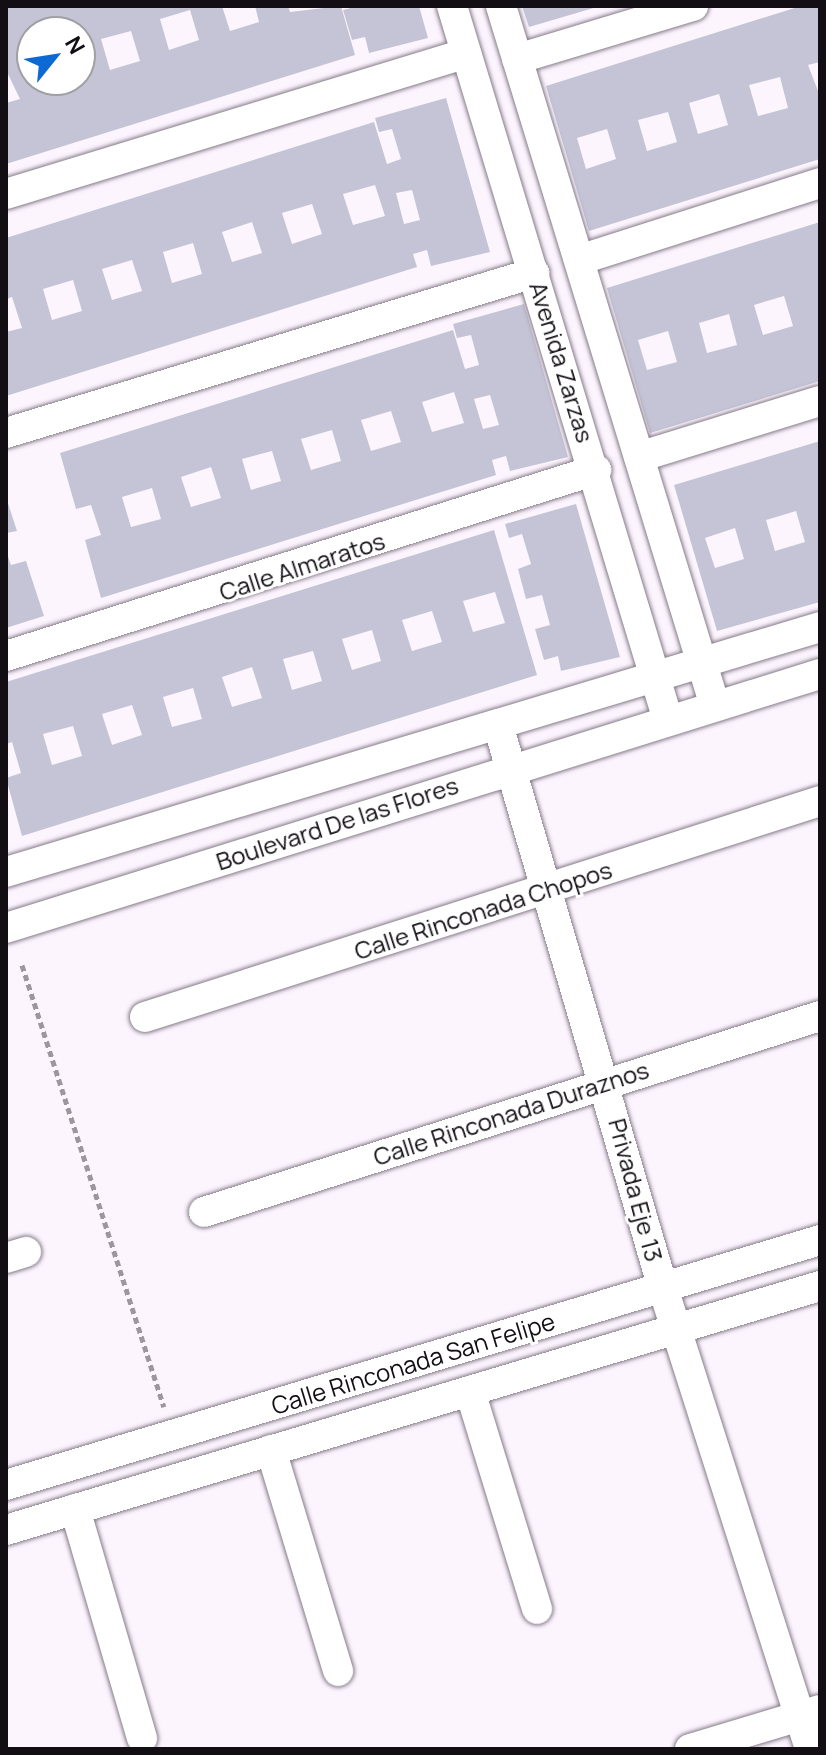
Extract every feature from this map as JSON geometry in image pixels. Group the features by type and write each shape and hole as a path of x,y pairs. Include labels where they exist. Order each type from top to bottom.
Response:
{"street":[{"name":"Avenida Zarzas","path":"452,6 596,470 668,720"},
{"name":"Avenida Zarzas","path":"501,6 715,706"},
{"path":"517,59 693,6"},
{"path":"6,194 466,53"},
{"path":"501,164 545,151"},
{"path":"579,260 820,183"},
{"path":"6,433 534,273"},
{"path":"563,363 606,349"},
{"path":"639,457 820,401"},
{"name":"Calle Almaratos","path":"6,656 596,470"},
{"path":"655,675 820,627"},
{"path":"668,720 820,674"},
{"name":"Boulevard De las Flores","path":"6,872 655,675"},
{"name":"Boulevard De las Flores","path":"6,928 668,720"},
{"name":"Privada Eje 13","path":"498,725 607,1082 663,1288 810,1713 810,1749"},
{"name":"Calle Rinconada Chopos","path":"145,1017 548,891 820,801"},
{"name":"Calle Rinconada Duraznos","path":"204,1212 820,1016"},
{"name":"Calle Rinconada San Felipe","path":"6,1485 820,1240"},
{"name":"Calle Rinconada San Felipe","path":"6,1530 820,1286"},
{"path":"470,1391 537,1609"},
{"path":"271,1450 338,1671"},
{"path":"75,1509 142,1738"},
{"path":"690,1749 810,1713"}],"path":[{"path":"22,965 173,1435"}],"building":[{"path":"6,6 222,6 230,31 259,22 255,6 288,6 290,12 341,6 355,55 6,164 6,103 20,99 19,96 96,96 96,16 16,16 16,91 6,70","holes":["190,10 199,40 169,50 160,19","131,31 140,61 110,70 101,39"]},
{"path":"358,6 419,6 428,38 369,53 365,37 352,40 343,10"},
{"path":"522,6 597,6 597,7 529,27"},
{"path":"801,6 820,6 820,62 808,65 820,96 820,159 589,231 546,86","holes":["780,77 788,108 758,116 749,85","719,94 728,125 698,134 689,103","668,112 677,142 647,151 638,120","607,129 616,159 586,169 577,138"]},
{"path":"446,98 490,252 431,266 427,250 413,254 417,267 6,396 6,332 22,328 12,297 6,299 6,238 374,122 387,164 401,159 392,129 379,132 375,118","holes":["375,185 385,216 353,225 343,194","412,190 420,220 404,224 396,193","312,204 322,234 292,244 282,213","252,222 262,253 232,262 222,232","193,243 202,274 172,283 163,252","132,260 142,291 112,300 102,269","73,280 82,311 52,320 43,289"]},
{"path":"820,222 820,381 650,433 607,288","holes":["784,296 793,326 763,335 754,305","729,314 737,345 707,353 699,323","668,331 677,362 647,370 638,340"]},
{"path":"524,304 568,457 510,471 506,456 492,460 496,475 101,598 85,540 101,535 91,505 76,509 60,453 453,330 465,369 479,365 471,335 457,338 453,324","holes":["454,392 464,423 432,432 422,402","490,395 499,425 483,429 474,399","391,411 401,442 371,451 361,420","332,430 341,461 311,470 301,439","272,451 281,481 251,490 242,459","211,467 221,498 191,507 181,477","152,488 161,519 131,527 122,497"]},
{"path":"820,441 820,602 717,631 674,485","holes":["796,511 805,542 775,551 766,520","735,528 744,559 715,568 705,538"]},
{"path":"6,497 17,531 6,533"},
{"path":"576,504 620,657 561,671 558,656 544,660 535,629 550,625 542,595 526,599 518,569 531,564 522,534 509,538 505,524"},
{"path":"494,530 537,675 22,836 6,778 21,773 12,742 6,744 6,682","holes":["495,592 505,623 473,632 463,601","432,611 442,642 412,651 402,620","372,630 381,661 352,670 342,639","313,651 322,681 292,690 283,659","252,667 262,698 232,707 222,677","193,688 202,719 172,727 163,697","132,705 142,735 112,745 102,714","73,726 82,756 52,765 43,734"]},
{"path":"6,551 11,565 26,561 44,616 6,628"}]}
